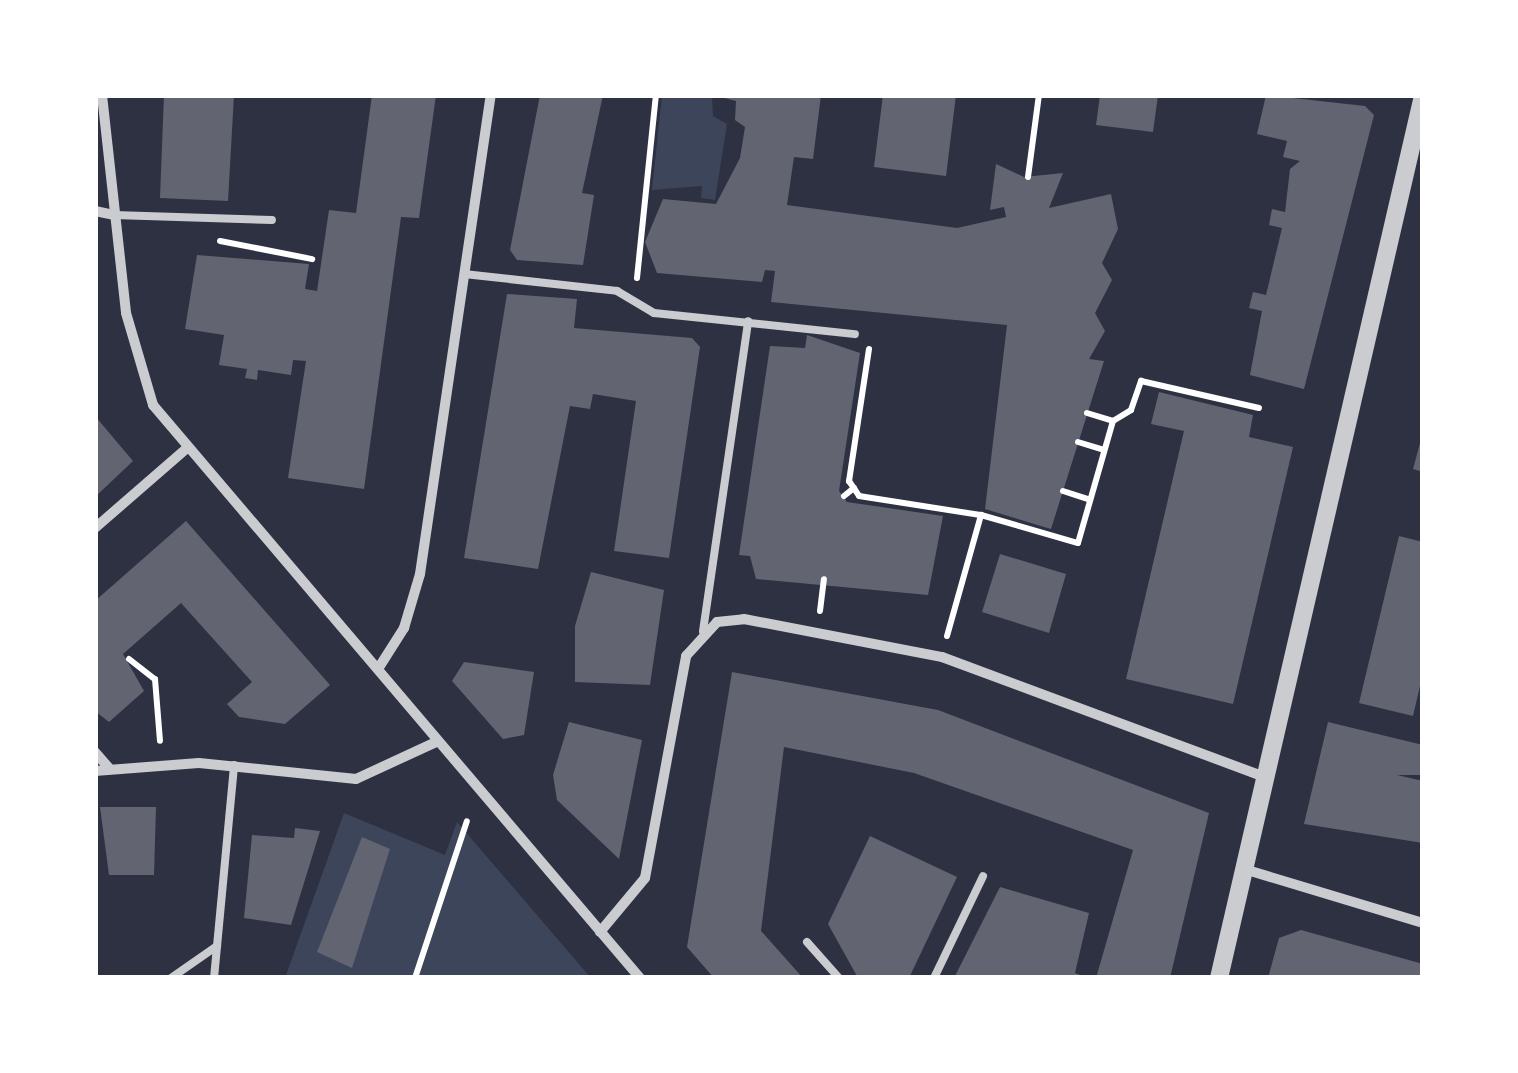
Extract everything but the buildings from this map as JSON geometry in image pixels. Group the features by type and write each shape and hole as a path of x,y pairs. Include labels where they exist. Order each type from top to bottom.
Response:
{"street":[{"path":"102,95 114,214 138,366 187,448 640,978"},
{"path":"378,669 416,594 491,95"},
{"path":"1219,978 1423,96"},
{"path":"95,211 114,214"},
{"path":"95,528 187,448"},
{"path":"600,932 645,878 686,656 703,631 744,619 942,656 1266,776"},
{"path":"95,771 234,765 356,779 436,742"},
{"path":"95,752 109,768"},
{"path":"1244,869 1423,923"}],"lane":[{"path":"114,214 272,220"},
{"path":"464,274 634,300 654,312 855,334"},
{"path":"703,631 748,321"},
{"path":"214,978 234,765"},
{"path":"934,978 983,876"},
{"path":"807,942 838,978"},
{"path":"171,978 219,943"}],"path":[{"path":"634,300 656,95"},
{"path":"1028,177 1039,95"},
{"path":"198,218 222,242 312,259"},
{"path":"844,496 854,488 871,340 855,334"},
{"path":"854,488 981,514 1078,544 1086,499 1113,421 1131,410 1141,381 1259,408"},
{"path":"1087,413 1113,421"},
{"path":"1078,442 1102,450"},
{"path":"1063,491 1086,499"},
{"path":"942,656 981,514"},
{"path":"820,608 824,580"},
{"path":"128,659 155,679 160,741"},
{"path":"415,978 467,821"}],"shaded area":[{"path":"662,95 712,97 713,116 727,124 715,200 701,198 702,186 652,190"},
{"path":"344,813 445,855 457,822 591,978 285,978"}]}
